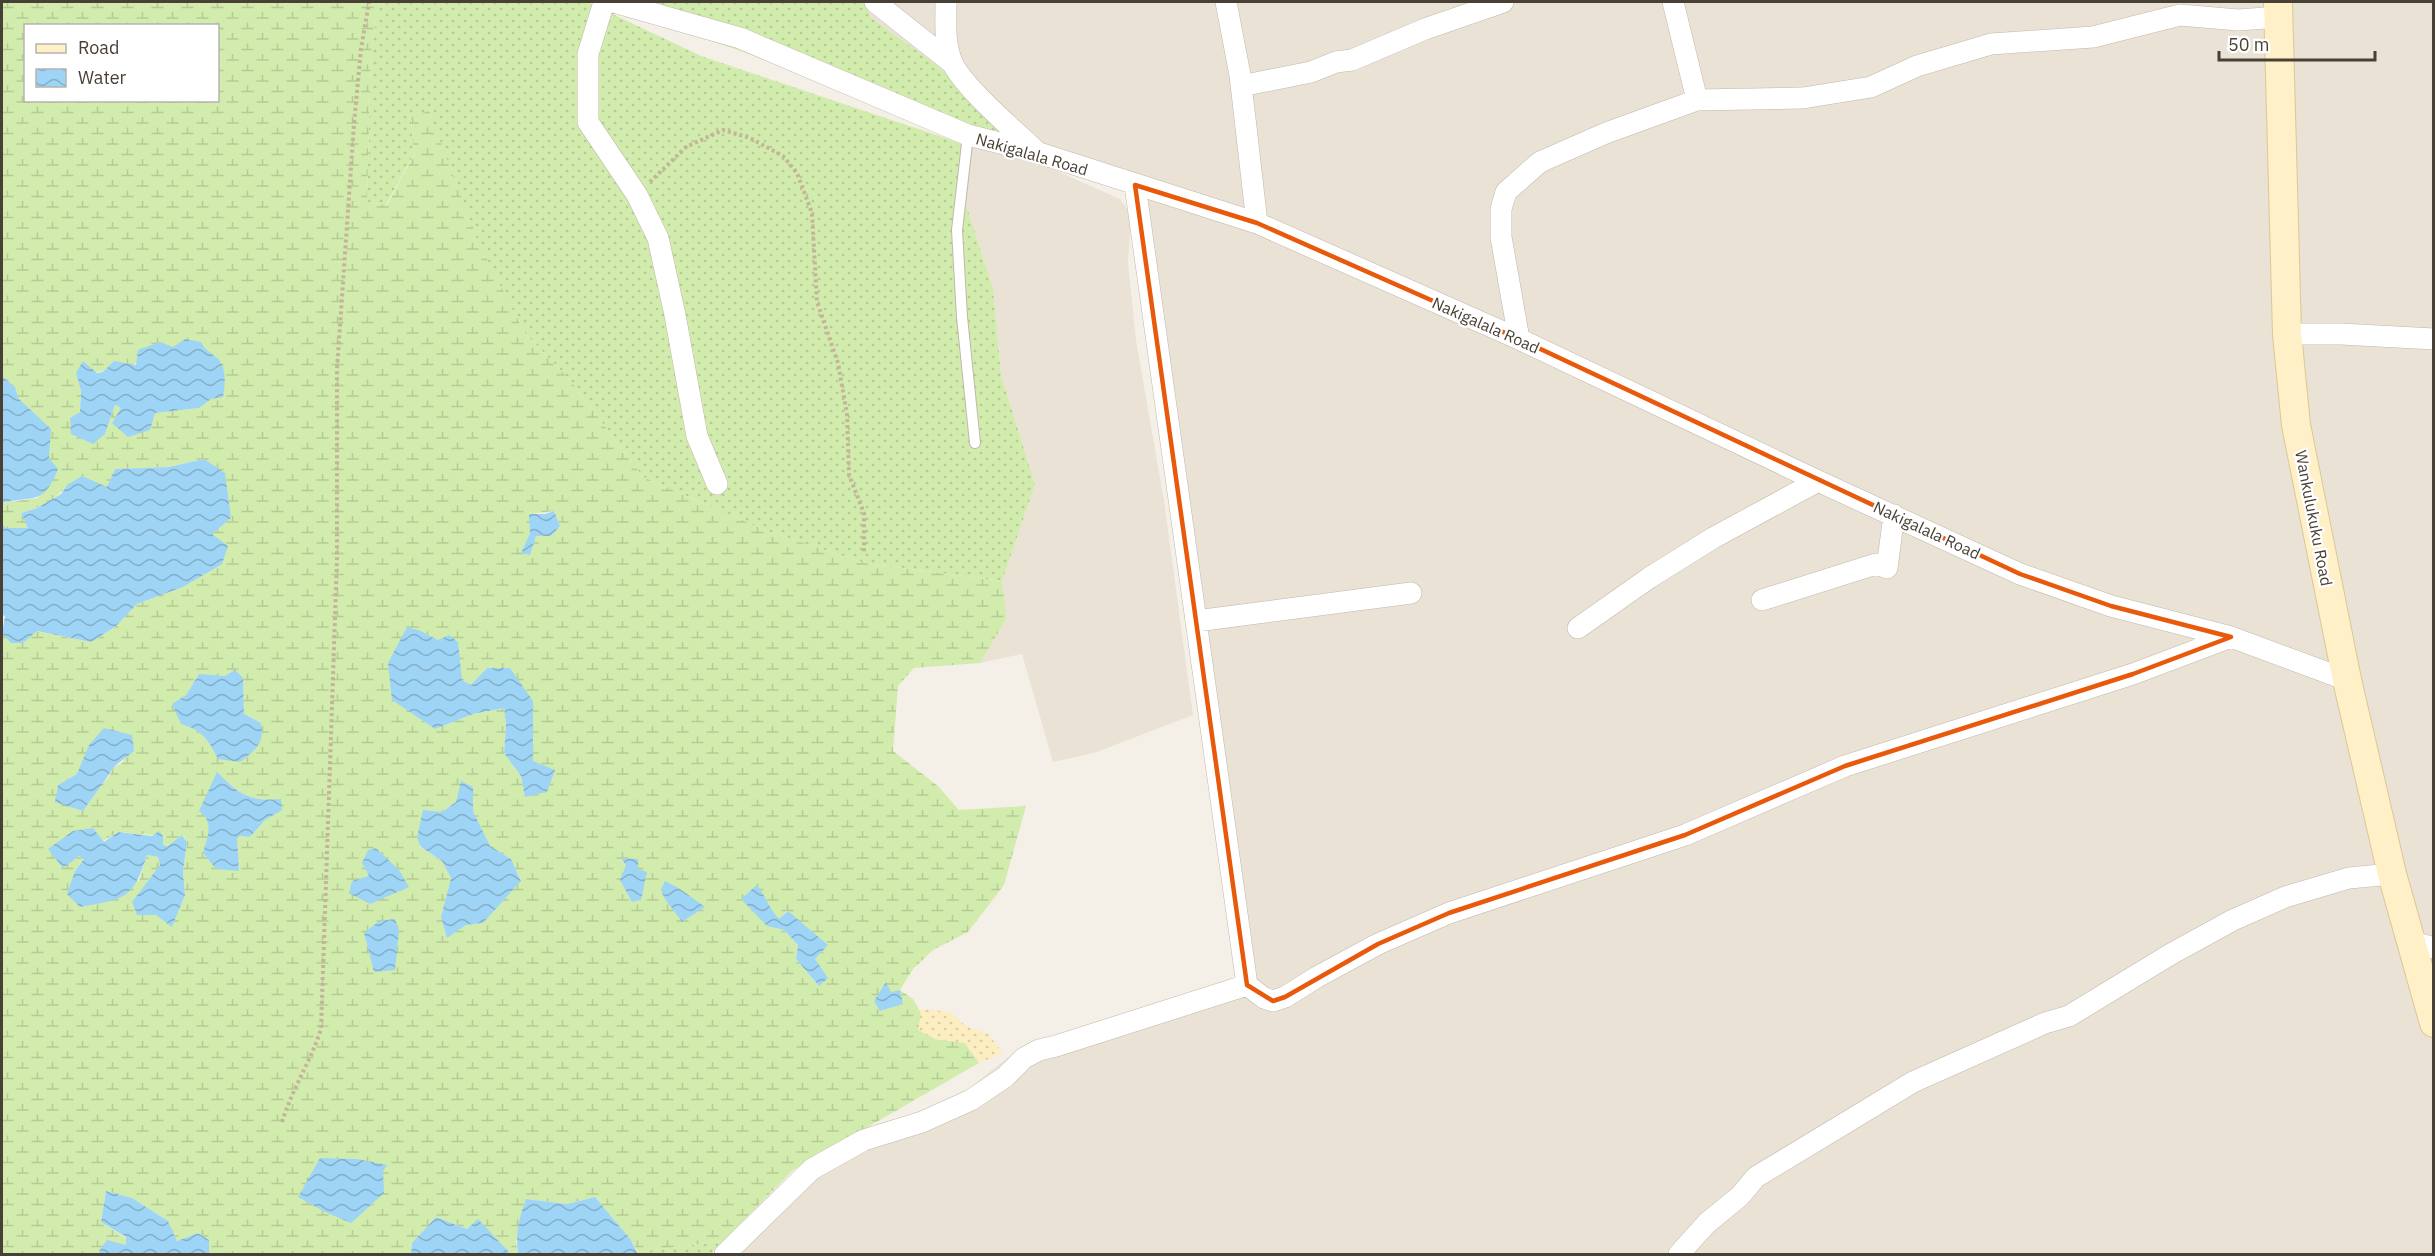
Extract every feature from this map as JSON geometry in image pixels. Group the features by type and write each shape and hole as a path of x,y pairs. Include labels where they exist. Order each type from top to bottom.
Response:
{"main road":[{"name":"Wankulukuku Road","path":"2279,9 2287,334 2296,425 2347,680 2392,874 2422,944 2433,1023"}],"street":[{"path":"604,2 588,54 588,122 636,195 658,238 697,436 717,484"},
{"name":"Nakigalala Road","path":"613,2 740,38 968,135 1036,152 1257,223 1519,339 2020,574 2111,606 2231,637 2347,680"},
{"path":"875,2 952,63 966,81 1036,152"},
{"path":"946,2 947,45 952,63"},
{"path":"1226,2 1241,86 1257,223"},
{"path":"1241,86 1311,72 1336,62 1352,60 1425,29 1503,2"},
{"path":"1672,2 1697,100"},
{"path":"1519,339 1500,237 1501,209 1506,192 1540,162 1606,132 1697,100 1803,98 1871,87 1917,66 1991,44 2093,37 2180,15 2238,20 2279,9"},
{"path":"1135,185 1246,985 1264,998 1273,1001 1279,999 1378,944 1449,913 1685,835 1845,766 2133,674 2231,637"},
{"path":"2287,334 2341,334 2433,339"},
{"path":"1578,628 1649,578 1704,544 1818,481"},
{"path":"1762,600 1876,564 1887,568 1894,515"},
{"path":"1196,621 1410,593"},
{"path":"1679,1254 1707,1223 1740,1196 1756,1177 1913,1082 2045,1023 2069,1016 2170,954 2233,920 2285,897 2349,878 2392,874"},
{"path":"725,1254 812,1169 837,1153 864,1140 922,1122 970,1100 990,1089 1024,1058 1038,1050 1246,985"}],"lane":[{"path":"968,135 957,230 962,317 975,443"}],"path":[{"path":"282,1122 290,1096 312,1056 321,1029 337,559 337,369 358,81 369,2"},
{"path":"636,195 687,147 723,130 750,138 783,156 797,173 812,213 817,302 838,363 847,414 849,475 864,513 864,553"}],"highlighted area":[{"path":"1135,185 1257,223 1519,339 2020,574 2111,606 2231,637 2133,674 1845,766 1685,835 1449,913 1378,944 1285,997 1273,1001 1247,985"}],"shaded area":[{"path":"842,2 2433,2 2433,1254 715,1254 852,1139 962,1094 1016,1051 1093,1031 1238,979 1130,192 854,83"},
{"path":"966,145 1034,161 1120,199 1131,214 1128,263 1136,340 1164,501 1193,715 1094,753 1053,762 1022,654 980,663 1007,618 1002,581 1035,485 1001,375 993,289 962,192"}],"green space":[{"path":"2,2 379,2 371,53 367,202 387,205 414,155 411,117 429,111 477,239 524,332 570,380 643,477 767,531 865,563 1002,581 1007,618 980,663 914,668 898,686 893,751 938,786 959,810 1026,806 1004,885 968,932 933,950 913,969 900,990 913,999 935,1039 965,1043 979,1063 793,1170 723,1241 638,1252 631,1240 595,1197 567,1204 526,1199 516,1242 518,1254 511,1254 478,1220 467,1229 436,1217 412,1243 411,1254 209,1254 209,1240 198,1233 177,1241 168,1221 132,1198 106,1191 101,1222 126,1238 126,1245 99,1250 100,1254 2,1254 2,634 11,643 23,643 36,631 91,642 115,627 137,604 183,587 212,534 219,526 204,459 169,467 115,469 108,487 67,485 47,503 21,513 29,528 6,528 2,524 2,503 38,498 49,458 50,429 18,398 3,377","holes":["173,347 204,350 220,361 211,399 199,408 155,413 115,405 105,434 70,418 80,413 81,391 76,373 115,369","554,511 560,526 536,536 521,553 530,533 530,514","421,631 438,640 462,680 472,685 487,668 533,701 533,762 525,796 521,776 504,753 506,725 504,708 473,714 435,729 393,700 392,685","199,675 243,678 244,714 261,723 218,759 212,746 199,729 186,695","125,734 132,735 123,762 113,768 109,777 82,811 58,785 77,774","217,773 239,792 252,798 281,800 281,810 265,820 250,837 237,836 239,871 210,826 207,816","456,802 473,811 490,847 511,859 521,880 483,923 466,925 447,937 441,917 451,878 442,861 420,847 423,810 442,812","118,832 163,836 163,845 169,846 183,835 187,842 183,871 185,895 172,926 156,915 137,915 160,865 158,857 147,855 139,881 75,871 84,859 79,856","767,905 779,920 787,911 828,945 815,959 819,986 796,959 798,945 784,930 767,926"]},
{"path":"379,2 587,2 701,56 966,145 962,192 993,289 1001,375 1035,485 1002,581 865,563 767,531 643,477 570,380 524,332 411,117 414,154 386,205 367,202 371,53"},
{"path":"601,2 864,2 871,18 956,79 1001,129 1001,136 832,83"},
{"path":"723,1241 711,1254 638,1254 638,1252"}],"sand":[{"path":"919,1009 950,1012 966,1026 987,1033 1003,1053 979,1063 965,1043 935,1039 918,1030 921,1013"}],"water":[{"path":"185,339 201,342 221,363 225,377 223,397 211,399 199,408 155,413 150,430 128,437 112,423 121,408 115,405 105,434 93,444 71,434 70,418 80,412 81,391 76,373 83,361 97,373 103,372 114,361 136,365 138,350 160,342 173,347"},
{"path":"3,377 15,387 18,398 51,429 49,458 58,469 48,489 42,494 37,497 2,503"},
{"path":"204,459 225,473 231,518 212,534 228,546 222,564 183,587 137,604 115,627 91,642 37,631 23,643 11,643 2,634 5,616 2,615 2,524 6,528 28,528 21,513 37,508 61,494 67,485 82,476 107,487 115,469 169,467"},
{"path":"554,511 560,526 551,536 536,536 530,555 521,553 530,533 529,514 545,514"},
{"path":"407,627 438,640 449,635 458,642 462,680 471,685 487,668 510,668 533,701 533,761 555,770 547,792 525,797 521,776 504,753 506,725 504,708 473,714 435,729 392,700 388,663"},
{"path":"235,670 243,678 244,714 261,723 262,730 258,746 240,762 218,759 204,737 181,724 172,704 186,695 199,674 225,676"},
{"path":"104,728 132,735 134,751 114,767 83,811 55,802 58,785 77,774 89,745"},
{"path":"217,772 238,791 252,798 281,799 282,810 265,820 250,837 237,836 239,871 216,869 203,853 208,836 208,825 204,815 199,811"},
{"path":"461,781 473,787 473,811 490,846 511,859 521,881 483,923 466,925 447,938 441,917 451,878 442,861 421,847 417,838 423,810 442,812 456,802"},
{"path":"93,828 104,842 118,832 152,836 159,831 163,836 163,845 168,846 182,835 187,842 183,871 185,895 172,927 156,915 137,915 132,902 160,865 158,857 147,855 137,881 125,895 117,899 80,907 67,894 75,871 84,859 79,856 63,868 48,849 73,831"},
{"path":"376,848 399,870 409,887 370,904 349,893 352,881 369,876 362,863 368,850"},
{"path":"621,858 638,859 638,869 647,872 641,900 632,902 620,880 626,865"},
{"path":"665,881 705,907 682,922 662,894 661,890"},
{"path":"757,885 779,919 788,911 828,945 815,959 828,978 819,986 796,959 798,945 784,930 767,926 741,899"},
{"path":"395,919 399,931 395,970 374,972 364,933 379,921"},
{"path":"886,982 891,992 900,990 903,1004 880,1011 874,1001"},
{"path":"320,1158 357,1159 387,1165 383,1171 384,1193 351,1223 325,1212 298,1197"},
{"path":"106,1191 132,1198 168,1221 177,1241 198,1233 209,1240 209,1254 100,1254 99,1251 107,1240 126,1245 126,1237 101,1222"},
{"path":"595,1197 631,1240 638,1254 518,1254 518,1226 526,1199 567,1204"},
{"path":"436,1217 467,1229 478,1219 511,1254 411,1254 412,1243"}]}
